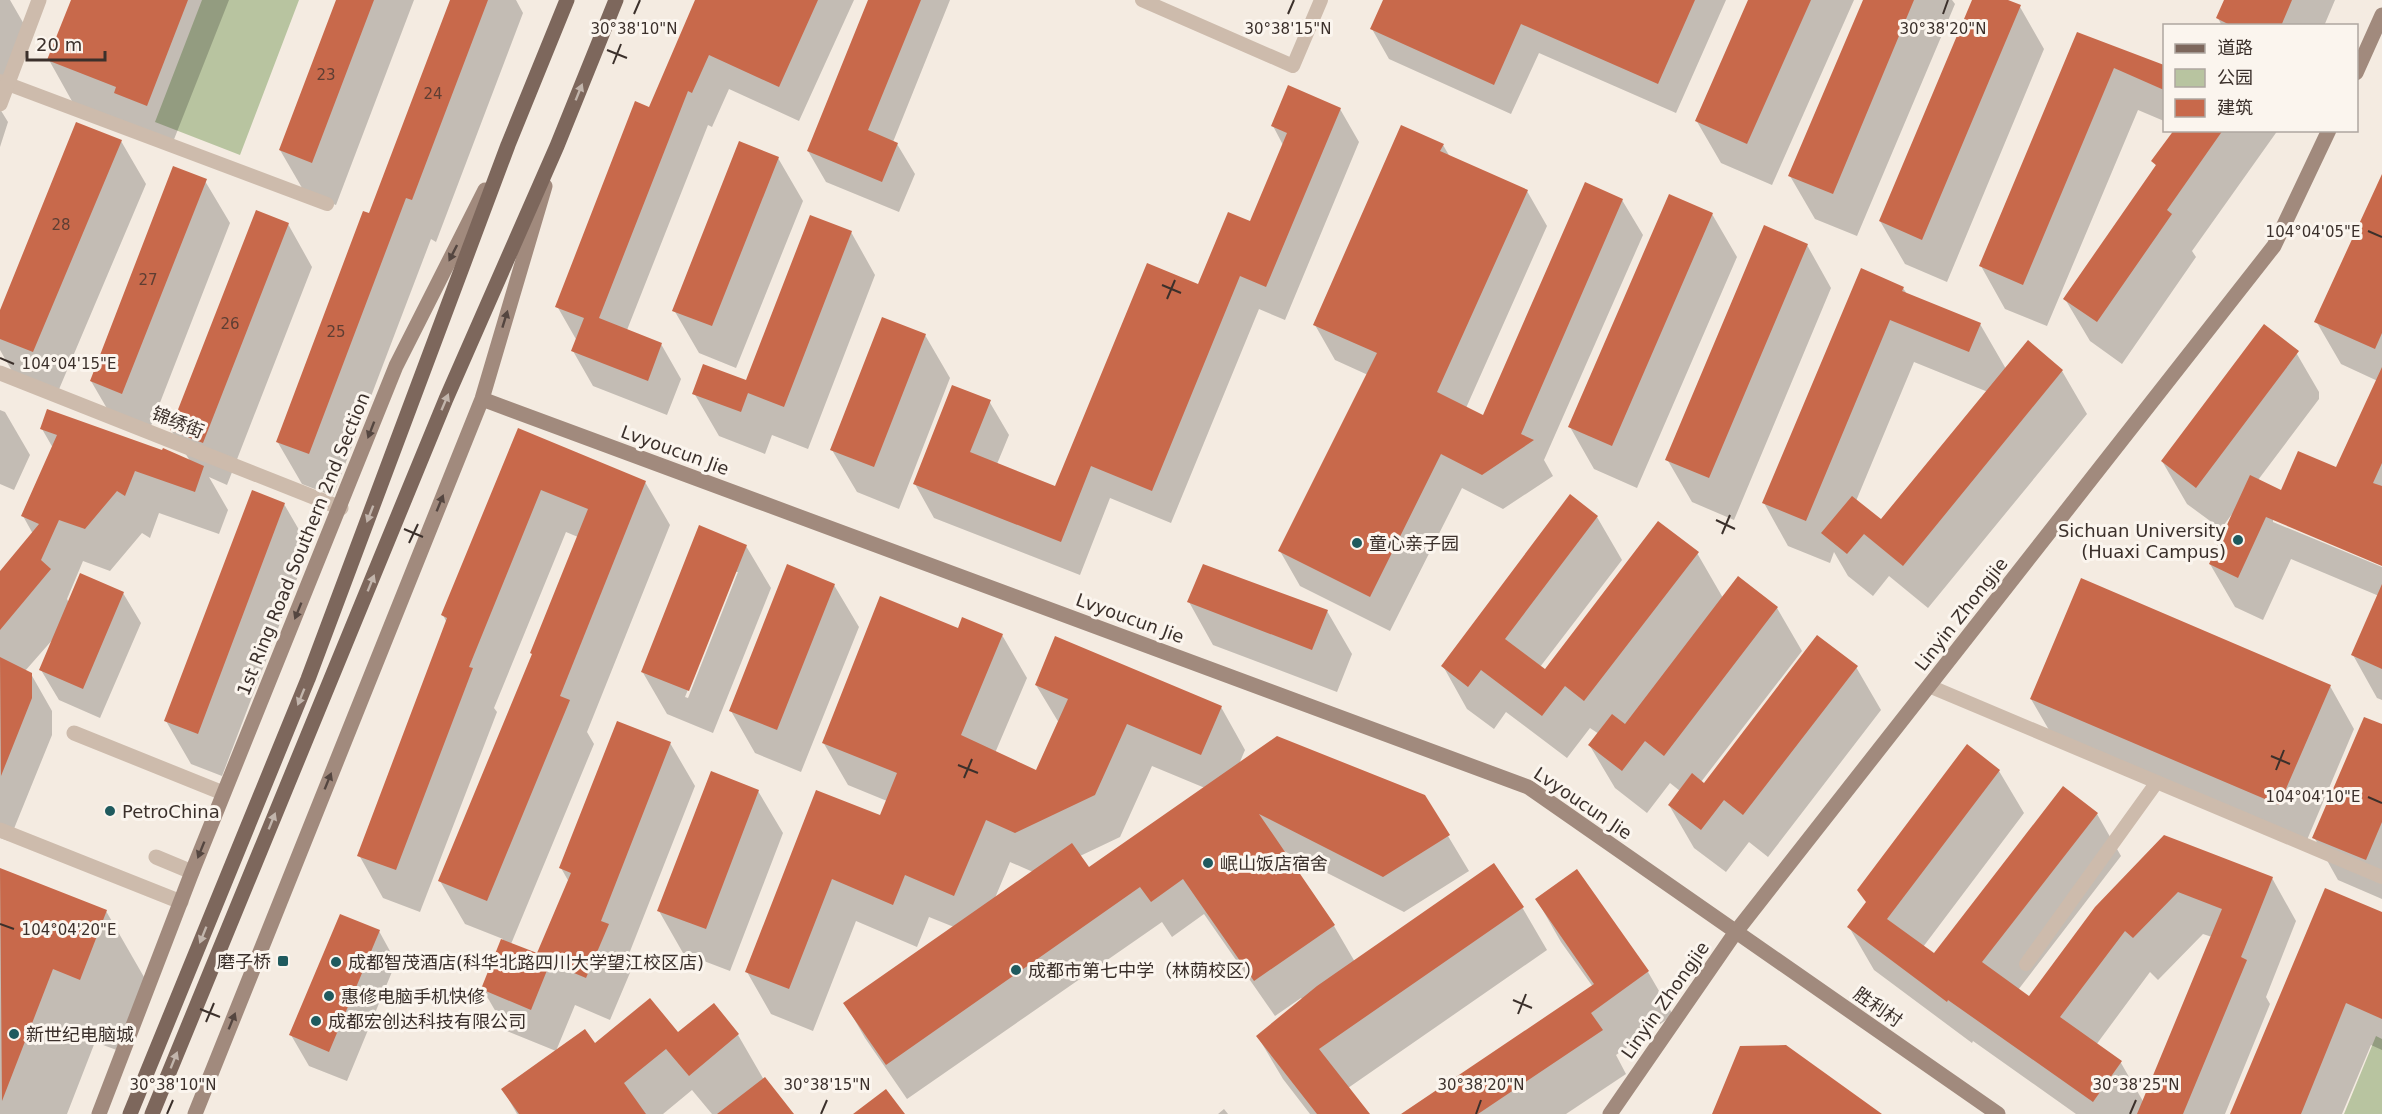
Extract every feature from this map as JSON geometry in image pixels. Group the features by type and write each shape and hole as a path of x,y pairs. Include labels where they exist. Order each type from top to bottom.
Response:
{"main road":[{"name":"1st Ring Road Southern 2nd Section","path":"508,145 567,0"},
{"path":"152,1114 446,399 557,146 616,0"},
{"path":"130,1114 308,679 508,145"}],"street":[{"path":"0,104 4,83 39,0"},
{"path":"2358,70 2377,42 2382,15"},
{"name":"Linyin Zhongjie","path":"1610,1114 1735,933 2274,246 2328,132"},
{"name":"1st Ring Road Southern 2nd Section","path":"99,1114 192,872 341,508 396,366 508,145"},
{"path":"195,1114 482,399 557,146"},
{"name":"锦绣街","path":"0,373 341,508"},
{"name":"Lvyoucun Jie","path":"482,399 1528,787 1735,933"},
{"path":"74,734 224,793"},
{"path":"0,830 181,902"},
{"path":"156,857 192,872"},
{"name":"胜利村","path":"1735,933 1998,1114"}],"lane":[{"path":"1142,0 1293,66 1321,0"},
{"path":"4,83 327,204"},
{"path":"1929,686 2382,878"},
{"path":"2026,964 2157,782"}],"green space":[{"path":"202,0 299,0 240,155 155,122"},
{"path":"2376,1036 2382,1039 2382,1114 2344,1114"}],"building":[{"path":"71,0 188,0 147,106 114,93 116,87 47,60"},
{"path":"336,0 374,0 312,163 279,150"},
{"path":"450,0 488,0 412,200 406,198 309,454 276,442 363,211 369,213"},
{"path":"695,0 818,0 779,87 709,55 692,93 688,91 599,318 662,343 648,381 571,351 584,318 555,307 635,101 649,107"},
{"path":"868,0 921,0 868,130 898,143 882,182 807,151"},
{"path":"1383,0 1695,0 1658,84 1521,24 1494,85 1370,29"},
{"path":"1748,0 1811,0 1747,144 1695,121"},
{"path":"1863,0 1914,0 1833,194 1788,176"},
{"path":"1972,0 2008,0 2021,5 1922,240 1879,221"},
{"path":"2224,0 2292,0 2282,24 2228,24 2216,18"},
{"path":"2077,32 2163,65 2163,90 2114,68 2023,285 1979,266"},
{"path":"1288,85 1341,108 1266,287 1240,276 1152,491 1091,466 1061,542 913,484 952,385 991,400 970,452 1055,486 1147,263 1198,284 1228,212 1250,221 1287,133 1271,126"},
{"path":"76,122 122,140 33,352 0,339 0,310"},
{"path":"1401,125 1444,144 1440,151 1528,190 1437,392 1483,415 1585,182 1623,199 1521,434 1534,440 1482,475 1441,454 1370,597 1278,551 1377,353 1313,325"},
{"path":"2173,132 2222,132 2167,210 2172,214 2097,322 2063,299 2156,165 2151,161"},
{"path":"739,141 779,157 712,326 672,311"},
{"path":"173,166 207,179 122,394 90,381"},
{"path":"2382,174 2382,333 2375,349 2314,322"},
{"path":"1669,194 1713,213 1612,446 1568,427"},
{"path":"256,210 289,223 203,443 170,430"},
{"path":"810,215 852,231 784,407 748,393 741,412 692,394 703,364 746,380"},
{"path":"1764,225 1808,244 1709,478 1665,460"},
{"path":"1861,268 1904,287 1902,291 1981,323 1969,352 1890,320 1806,521 1762,503"},
{"path":"882,317 926,334 874,467 830,450"},
{"path":"2264,324 2299,351 2196,488 2161,461"},
{"path":"2028,340 2063,370 1903,566 1864,534 1847,554 1821,533 1852,496 1881,519"},
{"path":"2382,367 2382,463 2373,483 2382,486 2382,566 2266,517 2238,578 2209,564 2250,475 2281,490 2298,451 2336,467"},
{"path":"47,409 162,450 163,448 204,466 195,492 135,471 125,496 117,491 85,529 59,520 41,560 51,569 0,630 0,571 39,524 21,516 57,435 40,429"},
{"path":"518,428 646,481 560,696 570,700 487,901 438,881 532,654 530,653 588,509 541,490 469,667 473,668 396,870 357,856 447,618 441,615"},
{"path":"252,490 285,503 198,734 164,721"},
{"path":"1570,494 1598,516 1505,639 1545,669 1658,521 1699,552 1584,701 1565,686 1542,716 1481,670 1468,687 1441,666"},
{"path":"699,525 747,545 689,691 641,672"},
{"path":"787,564 835,584 777,730 729,711"},
{"path":"1203,564 1328,610 1312,650 1187,602"},
{"path":"80,573 124,592 83,689 39,670"},
{"path":"1738,576 1778,607 1664,756 1645,741 1622,771 1588,745 1612,714 1625,724"},
{"path":"2081,578 2331,685 2279,805 2030,699"},
{"path":"2382,584 2382,669 2351,655"},
{"path":"880,596 958,628 962,617 1003,634 961,735 1036,770 1068,699 1035,685 1055,636 1222,706 1201,755 1127,724 1095,795 1015,833 986,820 954,896 905,875 893,905 832,879 789,989 745,972 816,790 880,815 897,773 822,743"},
{"path":"1817,635 1858,666 1743,815 1724,800 1701,830 1668,805 1692,773 1704,783"},
{"path":"0,657 32,673 32,698 1,776"},
{"path":"2364,717 2382,724 2382,822 2366,860 2312,838"},
{"path":"617,721 671,742 601,921 609,924 586,978 550,963 531,1010 481,989 501,939 537,953 571,873 559,868"},
{"name":"岷山饭店宿舍","path":"1277,736 1425,795 1450,835 1383,877 1259,814 1335,925 1254,981 1183,879 1151,902 1140,887 886,1065 843,1003 1072,843 1089,867"},
{"path":"1967,744 2000,770 1887,919 1934,953 2063,786 2098,813 1982,962 2029,996 2095,907 2164,835 2273,877 2241,957 2247,960 2183,1114 2137,1114 2222,909 2178,892 2133,938 2125,931 2060,1017 2122,1061 2093,1102 1948,1000 1947,1002 1847,927 1866,902 1857,890"},
{"path":"711,771 759,790 706,929 657,911"},
{"path":"1494,863 1524,907 1319,1049 1370,1114 1317,1114 1256,1036 1317,986"},
{"name":"新世纪电脑城","path":"0,868 107,910 80,980 53,969 2,1101"},
{"path":"1577,869 1649,971 1591,1013 1603,1030 1478,1114 1401,1114 1594,984 1535,899"},
{"path":"2325,888 2382,912 2382,1019 2346,1003 2301,1114 2230,1114"},
{"path":"340,914 380,930 329,1052 289,1035"},
{"path":"650,998 678,1032 714,1003 739,1034 689,1076 666,1049 624,1083 646,1114 519,1114 501,1089 585,1029 595,1043"},
{"path":"1786,1045 1882,1114 1712,1114 1740,1046"},
{"path":"765,1077 794,1114 717,1114"},
{"path":"886,1089 905,1114 853,1114"}],"place":[{"name":"Sichuan University (Huaxi Campus)","path":"2238,540"},
{"name":"童心亲子园","path":"1357,543"},
{"name":"PetroChina","path":"110,811"},
{"name":"岷山饭店宿舍","path":"1208,863"},
{"name":"磨子桥","path":"283,961"},
{"name":"成都智茂酒店(科华北路四川大学望江校区店)","path":"336,962"},
{"name":"成都市第七中学（林荫校区）","path":"1016,970"},
{"name":"惠修电脑手机快修","path":"329,996"},
{"name":"成都宏创达科技有限公司","path":"316,1021"},
{"name":"新世纪电脑城","path":"14,1034"}]}
